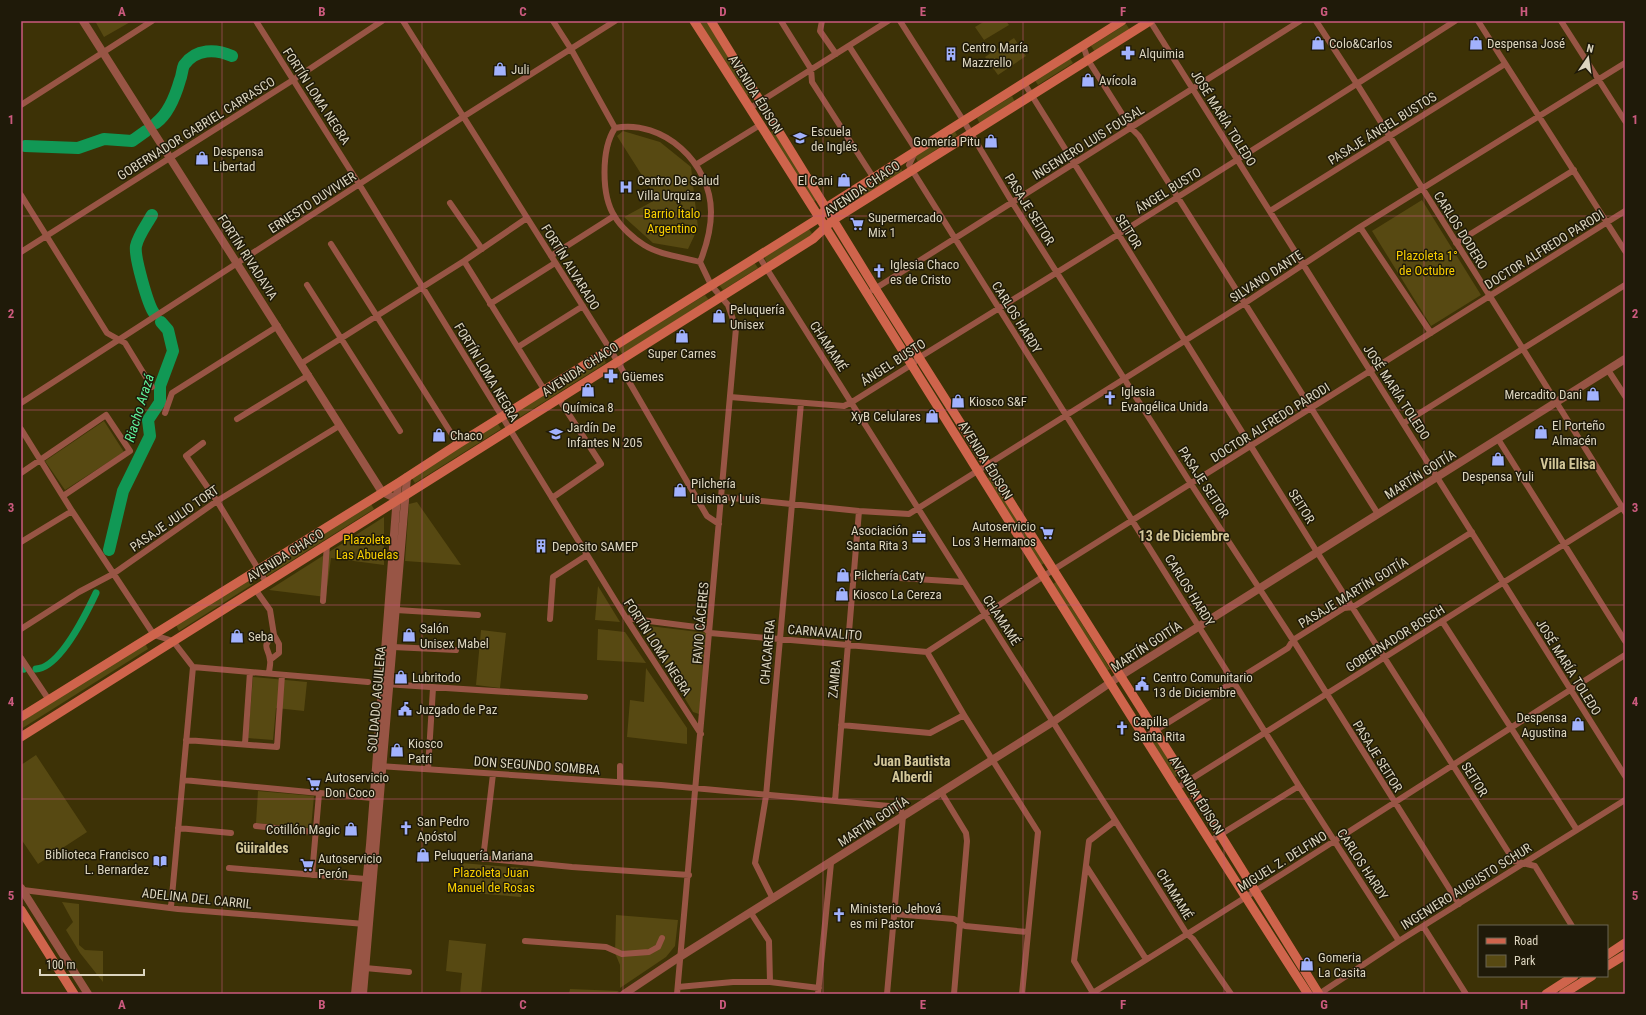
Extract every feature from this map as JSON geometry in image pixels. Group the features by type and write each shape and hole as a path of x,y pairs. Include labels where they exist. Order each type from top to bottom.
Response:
{"main road":[{"name":"AVENIDA ÉDISON","path":"694,21 826,228 1245,898 1308,994"},
{"name":"AVENIDA ÉDISON","path":"711,21 760,102 827,207 833,220 1187,781 1319,994"},
{"name":"AVENIDA CHACO","path":"21,717 398,483 502,416 610,350 758,255 819,218 827,207 1122,21"},
{"name":"AVENIDA CHACO","path":"21,737 406,493 559,399 766,267 813,239 833,220 1150,21"},
{"path":"21,910 74,994"},
{"path":"1608,953 1622,945"},
{"path":"1608,965 1625,955"},
{"path":"1546,994 1572,977"},
{"path":"1563,994 1590,977"}],"street":[{"name":"FORTÍN RIVADAVIA","path":"83,21 302,363 382,492"},
{"path":"21,105 152,21"},
{"name":"FORTÍN LOMA NEGRA","path":"256,21 360,184 626,618 701,734"},
{"name":"GOBERNADOR GABRIEL CARRASCO","path":"21,252 293,80 382,21"},
{"name":"FORTÍN ALVARADO","path":"403,21 617,361 707,516 719,524"},
{"path":"553,21 571,49 615,128"},
{"name":"ERNESTO DUVIVIER","path":"21,403 463,117 616,21"},
{"path":"781,21 811,69 812,82 873,178"},
{"path":"822,21 820,31 836,54"},
{"path":"750,108 888,21"},
{"path":"900,21 971,133"},
{"name":"JOSÉ MARÍA TOLEDO","path":"1150,21 1625,776"},
{"name":"INGENIERO LUIS FOUSAL","path":"866,294 1300,21"},
{"name":"CARLOS DODERO","path":"1316,21 1357,84 1522,349 1624,508"},
{"name":"ÁNGEL BUSTO","path":"852,402 911,365 920,357 1058,274 1178,196 1238,161 1455,21"},
{"path":"1478,21 1625,251"},
{"path":"1561,21 1625,122"},
{"path":"1083,45 1088,60 1131,128 1138,136 1178,196 1378,514"},
{"path":"849,46 916,150 909,165 912,170"},
{"name":"SILVANO DANTE","path":"699,502 722,497 859,511 908,514 1245,303 1360,227 1625,63"},
{"name":"PASAJE ÁNGEL BUSTOS","path":"1270,211 1505,64"},
{"name":"SEITOR","path":"1024,83 1317,552 1514,861 1535,866 1571,925"},
{"path":"697,164 760,125"},
{"path":"627,126 642,128 668,138 697,164 706,183 711,211 706,246 700,262 655,250 643,244 614,216 606,190 605,174 609,137 615,128 627,126"},
{"name":"PASAJE SEITOR","path":"971,133 1012,202 1191,484 1293,640 1459,904"},
{"name":"CARLOS HARDY","path":"912,170 1065,415 1200,626 1299,786 1399,941"},
{"path":"1456,243 1574,170"},
{"path":"21,195 107,332 125,344 152,386"},
{"path":"450,203 482,249"},
{"name":"DOCTOR ALFREDO PARODI","path":"927,652 1053,570 1625,211"},
{"path":"551,256 614,216"},
{"path":"302,363 422,286 464,261 527,218"},
{"path":"1360,227 1431,333"},
{"path":"331,244 458,444"},
{"name":"CHAMAMÉ","path":"758,255 964,582 1054,721 1115,821 1187,934 1193,939 1231,994"},
{"path":"464,261 545,390"},
{"name":"FAVIO CÁCERES","path":"678,991 697,788 736,328 728,305 711,285 700,262"},
{"path":"490,304 555,263"},
{"path":"1404,423 1625,284"},
{"path":"307,285 400,431"},
{"path":"518,347 583,306"},
{"path":"165,413 172,393 278,326"},
{"name":"MARTÍN GOITÍA","path":"624,994 681,956 831,863 1054,721 1120,676 1625,359"},
{"path":"1608,370 1625,396"},
{"path":"237,419 309,375"},
{"path":"730,397 844,406 852,402"},
{"path":"552,498 601,464 559,399"},
{"name":"CHACARERA","path":"772,899 756,863 766,796 801,403"},
{"path":"21,474 106,415 130,451 63,496"},
{"name":"PASAJE JULIO TORT","path":"21,629 79,592 113,574 217,501 340,426"},
{"path":"21,429 72,511 154,635 173,641 193,667 171,907"},
{"path":"1498,439 1563,545 1625,641"},
{"path":"203,444 186,456 217,501 266,582"},
{"name":"SOLDADO AGUILERA","path":"386,684 393,647 407,477"},
{"name":"SOLDADO AGUILERA","path":"355,994 365,924 372,851 386,684 398,483"},
{"path":"382,492 397,499"},
{"name":"GOBERNADOR BOSCH","path":"1177,788 1624,508"},
{"path":"21,542 72,511"},
{"name":"ZAMBA","path":"835,801 859,511"},
{"name":"PASAJE MARTÍN GOITÍA","path":"1145,737 1288,648 1293,640 1344,608 1353,607 1472,532"},
{"path":"323,601 327,544"},
{"path":"550,619 553,577 587,555"},
{"path":"853,575 964,582"},
{"path":"255,589 270,610 274,635 280,644 279,653 270,660"},
{"path":"396,610 478,615"},
{"name":"CARNAVALITO","path":"626,618 704,628 710,632 848,646 927,652"},
{"path":"1442,621 1577,830"},
{"path":"269,673 270,660 266,650 267,642 274,635"},
{"path":"393,647 456,650"},
{"path":"927,652 964,715 1038,832 1022,994"},
{"name":"MIGUEL Z. DELFINO","path":"1092,993 1255,892 1394,801 1625,655"},
{"path":"21,658 49,700"},
{"path":"193,667 368,682"},
{"path":"245,744 250,672"},
{"path":"186,740 277,747 282,674"},
{"path":"386,684 585,697"},
{"path":"428,770 433,688"},
{"path":"841,725 930,733 964,715"},
{"name":"SOLDADO AGUILERA","path":"363,994 366,968 366,880 372,851 372,798 379,766"},
{"name":"DON SEGUNDO SOMBRA","path":"379,766 697,788 766,796 900,807 903,816"},
{"path":"620,766 620,782"},
{"path":"482,859 493,774"},
{"path":"183,780 262,786 273,790 372,798"},
{"path":"1210,841 1299,786"},
{"path":"941,792 966,834 968,841 954,994"},
{"path":"312,875 318,794"},
{"name":"INGENIERO AUGUSTO SCHUR","path":"1319,994 1399,941 1625,800"},
{"path":"887,994 903,816"},
{"path":"1092,993 1074,961 1089,841 1115,821"},
{"path":"256,826 315,832"},
{"path":"178,828 231,833"},
{"path":"458,856 689,875"},
{"path":"678,991 733,982 770,982 819,991 831,863"},
{"path":"1086,866 1146,959"},
{"path":"229,868 366,880"},
{"path":"22,889 88,994"},
{"name":"ADELINA DEL CARRIL","path":"22,889 178,909 365,924"},
{"path":"751,913 769,941 770,982"},
{"path":"895,914 954,919 965,926 1027,932"},
{"path":"1423,926 1466,994"},
{"path":"525,940 606,947 622,954 649,952 658,947 662,938"},
{"path":"1622,945 1625,955"},
{"path":"366,968 409,972"}],"green space":[{"path":"95,21 132,21 104,37"},
{"path":"699,21 706,21 751,93 747,96"},
{"path":"985,21 1006,21 1009,25 984,40 975,27"},
{"path":"1126,24 1130,30 1095,52 1091,46"},
{"path":"1014,38 1026,56 998,75 985,57"},
{"path":"1069,57 1073,63 1038,85 1034,79"},
{"path":"1012,96 1015,102 980,124 977,118"},
{"path":"774,129 818,199 813,202 770,133"},
{"path":"954,130 957,135 918,162 915,156"},
{"name":"Barrio Ítalo Argentino","path":"623,131 660,142 691,167 698,228 688,249 653,243 624,217 657,199 617,136"},
{"path":"900,167 903,172 840,212 837,206"},
{"name":"Plazoleta 1° de Octubre","path":"1422,200 1481,295 1431,326 1372,231"},
{"path":"809,229 813,235 767,263 764,257"},
{"path":"754,262 758,268 723,290 719,285"},
{"path":"705,295 709,300 622,354 619,348"},
{"path":"603,358 606,363 520,417 516,412"},
{"path":"104,421 124,452 65,490 45,461"},
{"path":"498,424 501,429 415,483 411,477"},
{"path":"990,477 1045,563 1041,565 986,479"},
{"path":"417,502 461,565 405,561 409,504"},
{"path":"371,504 374,509 267,576 264,570"},
{"name":"Plazoleta Las Abuelas","path":"384,517 384,565 331,558 326,597 269,590"},
{"path":"249,578 253,584 179,631 176,625"},
{"path":"1056,582 1110,669 1106,671 1053,584"},
{"path":"598,586 620,622 595,620"},
{"path":"641,625 707,633 699,714 693,712"},
{"path":"598,629 625,632 646,663 597,660"},
{"path":"481,630 506,633 500,688 476,685"},
{"path":"145,643 148,649 21,729 21,722"},
{"path":"646,668 687,728 687,744 627,737 630,700 644,702"},
{"path":"253,677 307,682 304,711 276,708 273,740 248,738"},
{"path":"1155,738 1178,775 1175,777 1151,741"},
{"path":"36,755 87,832 38,864 21,839 21,765"},
{"path":"258,791 314,796 311,828 256,823"},
{"name":"Plazoleta Juan Manuel de Rosas","path":"461,863 523,868 521,897 459,892"},
{"path":"62,902 79,904 79,945 85,950 103,951 103,982 80,953 66,930 73,922"},
{"path":"616,915 678,920 675,946 666,957 620,988 620,965 615,953"},
{"path":"449,940 486,944 481,994 460,994 462,973 446,971"},
{"path":"570,989 619,991 615,994 569,994"}],"waterway":[{"name":"Riacho Arazá","path":"156,123 171,103 181,77 183,67 189,59 194,55 213,51 232,56"},
{"name":"Riacho Arazá","path":"25,146 78,148 104,139 132,141 146,131"},
{"name":"Riacho Arazá","path":"152,215 139,238 136,251 148,301 154,313"},
{"name":"Riacho Arazá","path":"109,550 123,491 150,436 148,420 160,402 160,386 173,351 168,330 161,322"},
{"name":"Riacho Arazá","path":"36,669 45,666 63,650 72,638 96,593"},
{"name":"Riacho Arazá","path":"21,666 24,669"}],"place":[{"name":"Colo&Carlos","path":"1318,43"},
{"name":"Despensa José","path":"1476,43"},
{"name":"Alquimia","path":"1128,53"},
{"name":"Centro María Mazzrello","path":"951,54"},
{"name":"Juli","path":"500,69"},
{"name":"Avícola","path":"1088,80"},
{"name":"Escuela de Inglés","path":"800,138"},
{"name":"Gomería Pitu","path":"991,141"},
{"name":"Despensa Libertad","path":"202,158"},
{"name":"El Cani","path":"844,180"},
{"name":"Centro De Salud Villa Urquiza","path":"626,187"},
{"name":"Supermercado Mix 1","path":"857,224"},
{"name":"Iglesia Chaco es de Cristo","path":"879,271"},
{"name":"Peluquería Unisex","path":"719,316"},
{"name":"Super Carnes","path":"682,336"},
{"name":"Güemes","path":"611,376"},
{"name":"Química 8","path":"588,390"},
{"name":"Mercadito Dani","path":"1593,394"},
{"name":"Iglesia Evangélica Unida","path":"1110,398"},
{"name":"Kiosco S&F","path":"958,401"},
{"name":"XyB Celulares","path":"932,416"},
{"name":"El Porteño Almacén","path":"1541,432"},
{"name":"Jardín De Infantes N 205","path":"556,434"},
{"name":"Chaco","path":"439,435"},
{"name":"Despensa Yuli","path":"1498,459"},
{"name":"Pilchería Luisina y Luis","path":"680,490"},
{"name":"Autoservicio Los 3 Hermanos","path":"1047,533"},
{"name":"Asociación Santa Rita 3","path":"919,537"},
{"name":"Deposito SAMEP","path":"541,546"},
{"name":"Pilchería Caty","path":"843,575"},
{"name":"Kiosco La Cereza","path":"842,594"},
{"name":"Salón Unisex Mabel","path":"409,635"},
{"name":"Seba","path":"237,636"},
{"name":"Lubritodo","path":"401,677"},
{"name":"Centro Comunitario 13 de Diciembre","path":"1142,684"},
{"name":"Juzgado de Paz","path":"405,709"},
{"name":"Despensa Agustina","path":"1578,724"},
{"name":"Capilla Santa Rita","path":"1122,728"},
{"name":"Kiosco Patri","path":"397,750"},
{"name":"Autoservicio Don Coco","path":"314,784"},
{"name":"San Pedro Apóstol","path":"406,828"},
{"name":"Cotillón Magic","path":"351,829"},
{"name":"Peluquería Mariana","path":"423,855"},
{"name":"Biblioteca Francisco L. Bernardez","path":"160,861"},
{"name":"Autoservicio Perón","path":"307,865"},
{"name":"Ministerio Jehová es mi Pastor","path":"839,915"},
{"name":"Gomeria La Casita","path":"1307,964"}],"district":[{"name":"Villa Elisa","path":"1568,464"},
{"name":"13 de Diciembre","path":"1184,536"},
{"name":"Juan Bautista Alberdi","path":"912,770"},
{"name":"Güiraldes","path":"262,848"}]}
